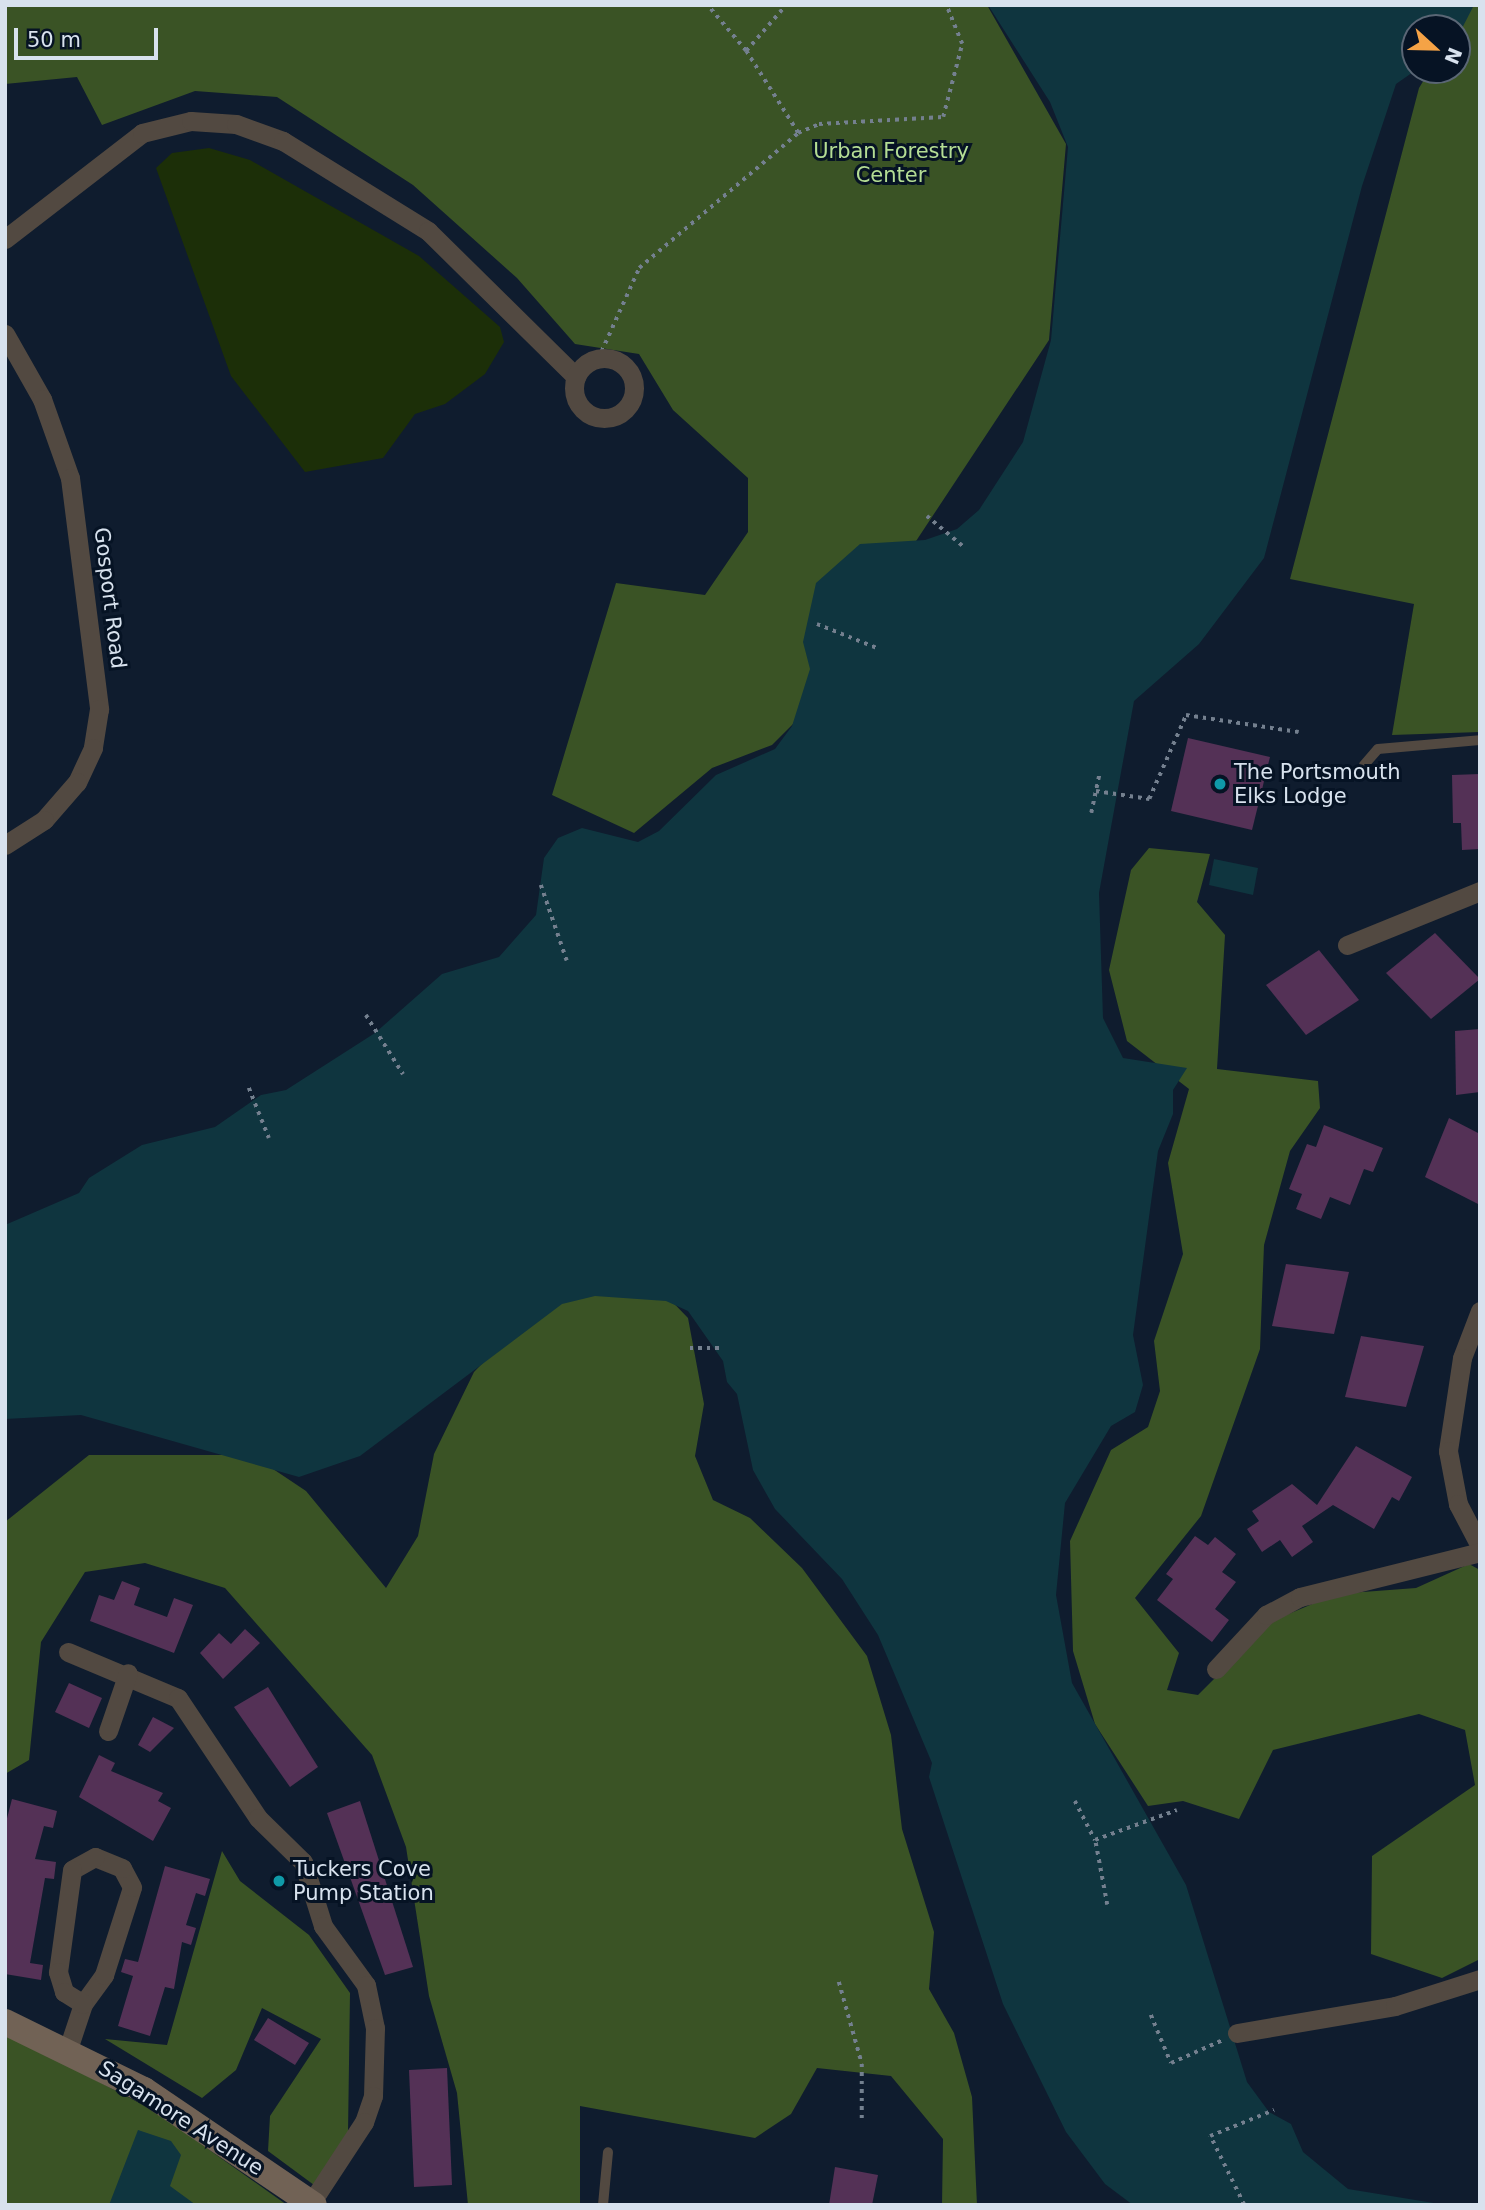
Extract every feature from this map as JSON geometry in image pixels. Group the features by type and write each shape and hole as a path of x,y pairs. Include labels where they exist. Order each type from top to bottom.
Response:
{"main road":[{"name":"Sagamore Avenue","path":"5,2022 68,2049 175,2109 313,2204"}],"street":[{"path":"5,239 142,133 191,121 236,124 283,141 428,231 576,377"},
{"name":"Gosport Road","path":"5,334 42,399 70,478 99,709 93,748 77,782 44,820 5,845"},
{"path":"598,359 618,362 631,377 632,397 621,413 603,419 585,412 575,396 576,377 598,359"},
{"path":"1347,945 1480,891"},
{"path":"1480,1311 1462,1359 1448,1451 1458,1504 1480,1546"},
{"path":"1216,1669 1266,1615 1300,1597 1480,1552"},
{"path":"68,1652 128,1673 178,1698 258,1818 303,1862 323,1927 353,1964 373,2004 369,2109 313,2204"},
{"path":"108,1731 128,1673"},
{"path":"68,2049 83,2004 98,1988 132,1887 122,1868 95,1857 72,1870 58,1972 64,1992 83,2004"},
{"path":"1237,2034 1395,2006 1480,1979"}],"lane":[{"path":"1364,765 1378,750 1480,740"},
{"path":"603,2205 608,2152"}],"path":[{"path":"707,5 746,51 798,132"},
{"path":"746,51 786,5"},
{"path":"598,359 639,268 798,132 819,124 943,117 962,44 946,5"},
{"path":"927,516 964,547"},
{"path":"817,624 877,648"},
{"path":"1096,791 1149,799 1186,715 1299,732"},
{"path":"1091,813 1099,775"},
{"path":"541,886 567,961"},
{"path":"366,1015 403,1074"},
{"path":"249,1088 269,1138"},
{"path":"690,1348 721,1348"},
{"path":"1075,1801 1095,1840 1107,1905"},
{"path":"1095,1840 1177,1810"},
{"path":"839,1983 862,2064 862,2119"},
{"path":"1151,2015 1171,2063 1237,2034"},
{"path":"1244,2205 1210,2136 1274,2110"}],"green space":[{"name":"Urban Forestry Center","path":"5,5 987,5 1066,144 1049,340 799,718 772,745 712,768 634,833 552,795 616,583 705,595 748,532 748,478 673,410 639,354 575,344 517,278 413,185 277,97 195,91 102,125 77,77 5,84"},
{"path":"1470,5 1480,5 1480,732 1392,735 1414,604 1290,579 1419,88 1421,84 1471,84 1471,14 1465,14"},
{"path":"209,148 250,160 419,256 500,327 504,342 485,374 445,404 415,414 383,458 305,472 231,376 156,168 172,153"},
{"path":"1149,848 1210,854 1197,902 1225,935 1217,1069 1318,1081 1320,1108 1290,1151 1264,1245 1260,1349 1201,1516 1135,1598 1179,1653 1167,1690 1198,1695 1272,1621 1336,1594 1416,1588 1469,1564 1480,1570 1480,1959 1442,1978 1371,1954 1372,1856 1475,1785 1465,1730 1419,1714 1273,1750 1239,1819 1183,1801 1148,1806 1095,1724 1073,1651 1070,1541 1111,1450 1148,1427 1160,1391 1154,1341 1183,1254 1168,1163 1189,1089 1127,1041 1109,970 1131,870"},
{"path":"658,1287 688,1318 704,1404 695,1456 713,1500 750,1518 802,1568 867,1656 891,1735 902,1829 934,1932 929,1989 954,2033 972,2097 977,2205 942,2205 943,2139 891,2076 817,2068 791,2114 755,2138 580,2106 580,2205 468,2205 457,2093 429,1996 406,1847 372,1755 225,1588 145,1563 85,1572 41,1642 29,1760 5,1774 5,1522 89,1455 252,1455 306,1491 386,1588 418,1536 434,1454 474,1372 543,1301"},
{"path":"222,1851 240,1881 309,1935 350,1993 348,2134 314,2185 268,2151 270,2116 321,2039 262,2008 236,2070 202,2098 105,2039 167,2045"},
{"path":"5,2033 153,2110 287,2205 5,2205"}],"water":[{"path":"988,5 1474,5 1469,14 1401,14 1401,80 1396,84 1362,186 1264,558 1199,644 1134,701 1099,893 1103,1018 1123,1058 1187,1068 1173,1090 1173,1114 1158,1151 1133,1335 1143,1385 1135,1412 1111,1426 1065,1503 1056,1595 1072,1683 1186,1885 1247,2082 1269,2112 1291,2124 1303,2152 1348,2189 1446,2205 1133,2205 1105,2184 1066,2132 1003,2004 929,1777 932,1763 878,1635 842,1579 775,1509 753,1470 737,1394 727,1382 723,1361 688,1311 666,1301 595,1296 562,1304 360,1456 299,1477 81,1415 5,1419 5,1225 79,1193 89,1178 142,1145 215,1127 261,1095 286,1090 375,1033 442,974 499,957 536,915 544,858 558,838 582,828 638,842 659,831 716,775 775,749 792,726 810,669 803,642 816,583 860,544 925,540 957,529 979,510 1023,442 1051,340 1068,147 1050,102"},
{"path":"1214,859 1258,868 1253,895 1209,885"},
{"path":"138,2130 171,2141 181,2155 170,2186 196,2205 109,2205"}],"building":[{"name":"The Portsmouth Elks Lodge","path":"1188,738 1270,757 1252,830 1171,811"},
{"path":"1480,774 1480,849 1462,850 1461,823 1453,823 1452,775"},
{"path":"1435,933 1480,979 1431,1019 1386,973"},
{"path":"1319,950 1359,1000 1306,1035 1266,985"},
{"path":"1480,1029 1480,1092 1456,1095 1455,1031"},
{"path":"1449,1118 1480,1134 1480,1205 1425,1177"},
{"path":"1324,1125 1383,1148 1373,1172 1364,1169 1350,1205 1330,1197 1321,1219 1296,1209 1302,1194 1289,1189 1307,1144 1316,1147"},
{"path":"1286,1264 1349,1272 1334,1334 1272,1326"},
{"path":"1361,1336 1424,1346 1406,1407 1345,1397"},
{"path":"1356,1446 1412,1477 1399,1501 1392,1497 1374,1529 1333,1505 1302,1526 1313,1542 1292,1557 1280,1540 1262,1552 1247,1529 1259,1521 1252,1511 1292,1484 1317,1505"},
{"path":"1195,1536 1208,1545 1215,1537 1236,1554 1222,1572 1236,1582 1215,1609 1229,1620 1212,1642 1157,1600 1173,1579 1166,1574"},
{"path":"122,1581 140,1588 134,1605 167,1617 174,1598 193,1605 174,1653 90,1621 99,1595 114,1600"},
{"path":"245,1629 260,1643 223,1679 200,1653 219,1633 231,1644"},
{"path":"69,1683 102,1698 89,1728 55,1712"},
{"path":"268,1687 318,1767 290,1787 234,1707"},
{"path":"153,1717 174,1728 150,1752 138,1745"},
{"path":"99,1755 115,1763 111,1771 163,1793 158,1801 171,1808 153,1841 79,1797"},
{"path":"12,1799 57,1811 53,1828 44,1826 35,1859 56,1862 54,1879 45,1878 30,1963 43,1965 41,1980 5,1974 5,1826"},
{"path":"360,1801 413,1967 385,1975 327,1813"},
{"path":"165,1866 210,1879 205,1896 196,1893 186,1925 196,1928 191,1945 182,1942 174,1989 165,1987 150,2036 118,2026 133,1976 121,1972 125,1959 138,1962"},
{"path":"268,2018 309,2043 295,2065 254,2040"},
{"path":"447,2068 452,2185 414,2187 409,2070"},
{"path":"835,2167 878,2175 872,2205 829,2205"}],"place":[{"name":"The Portsmouth Elks Lodge","path":"1220,784"},
{"name":"Tuckers Cove Pump Station","path":"279,1881"}]}
